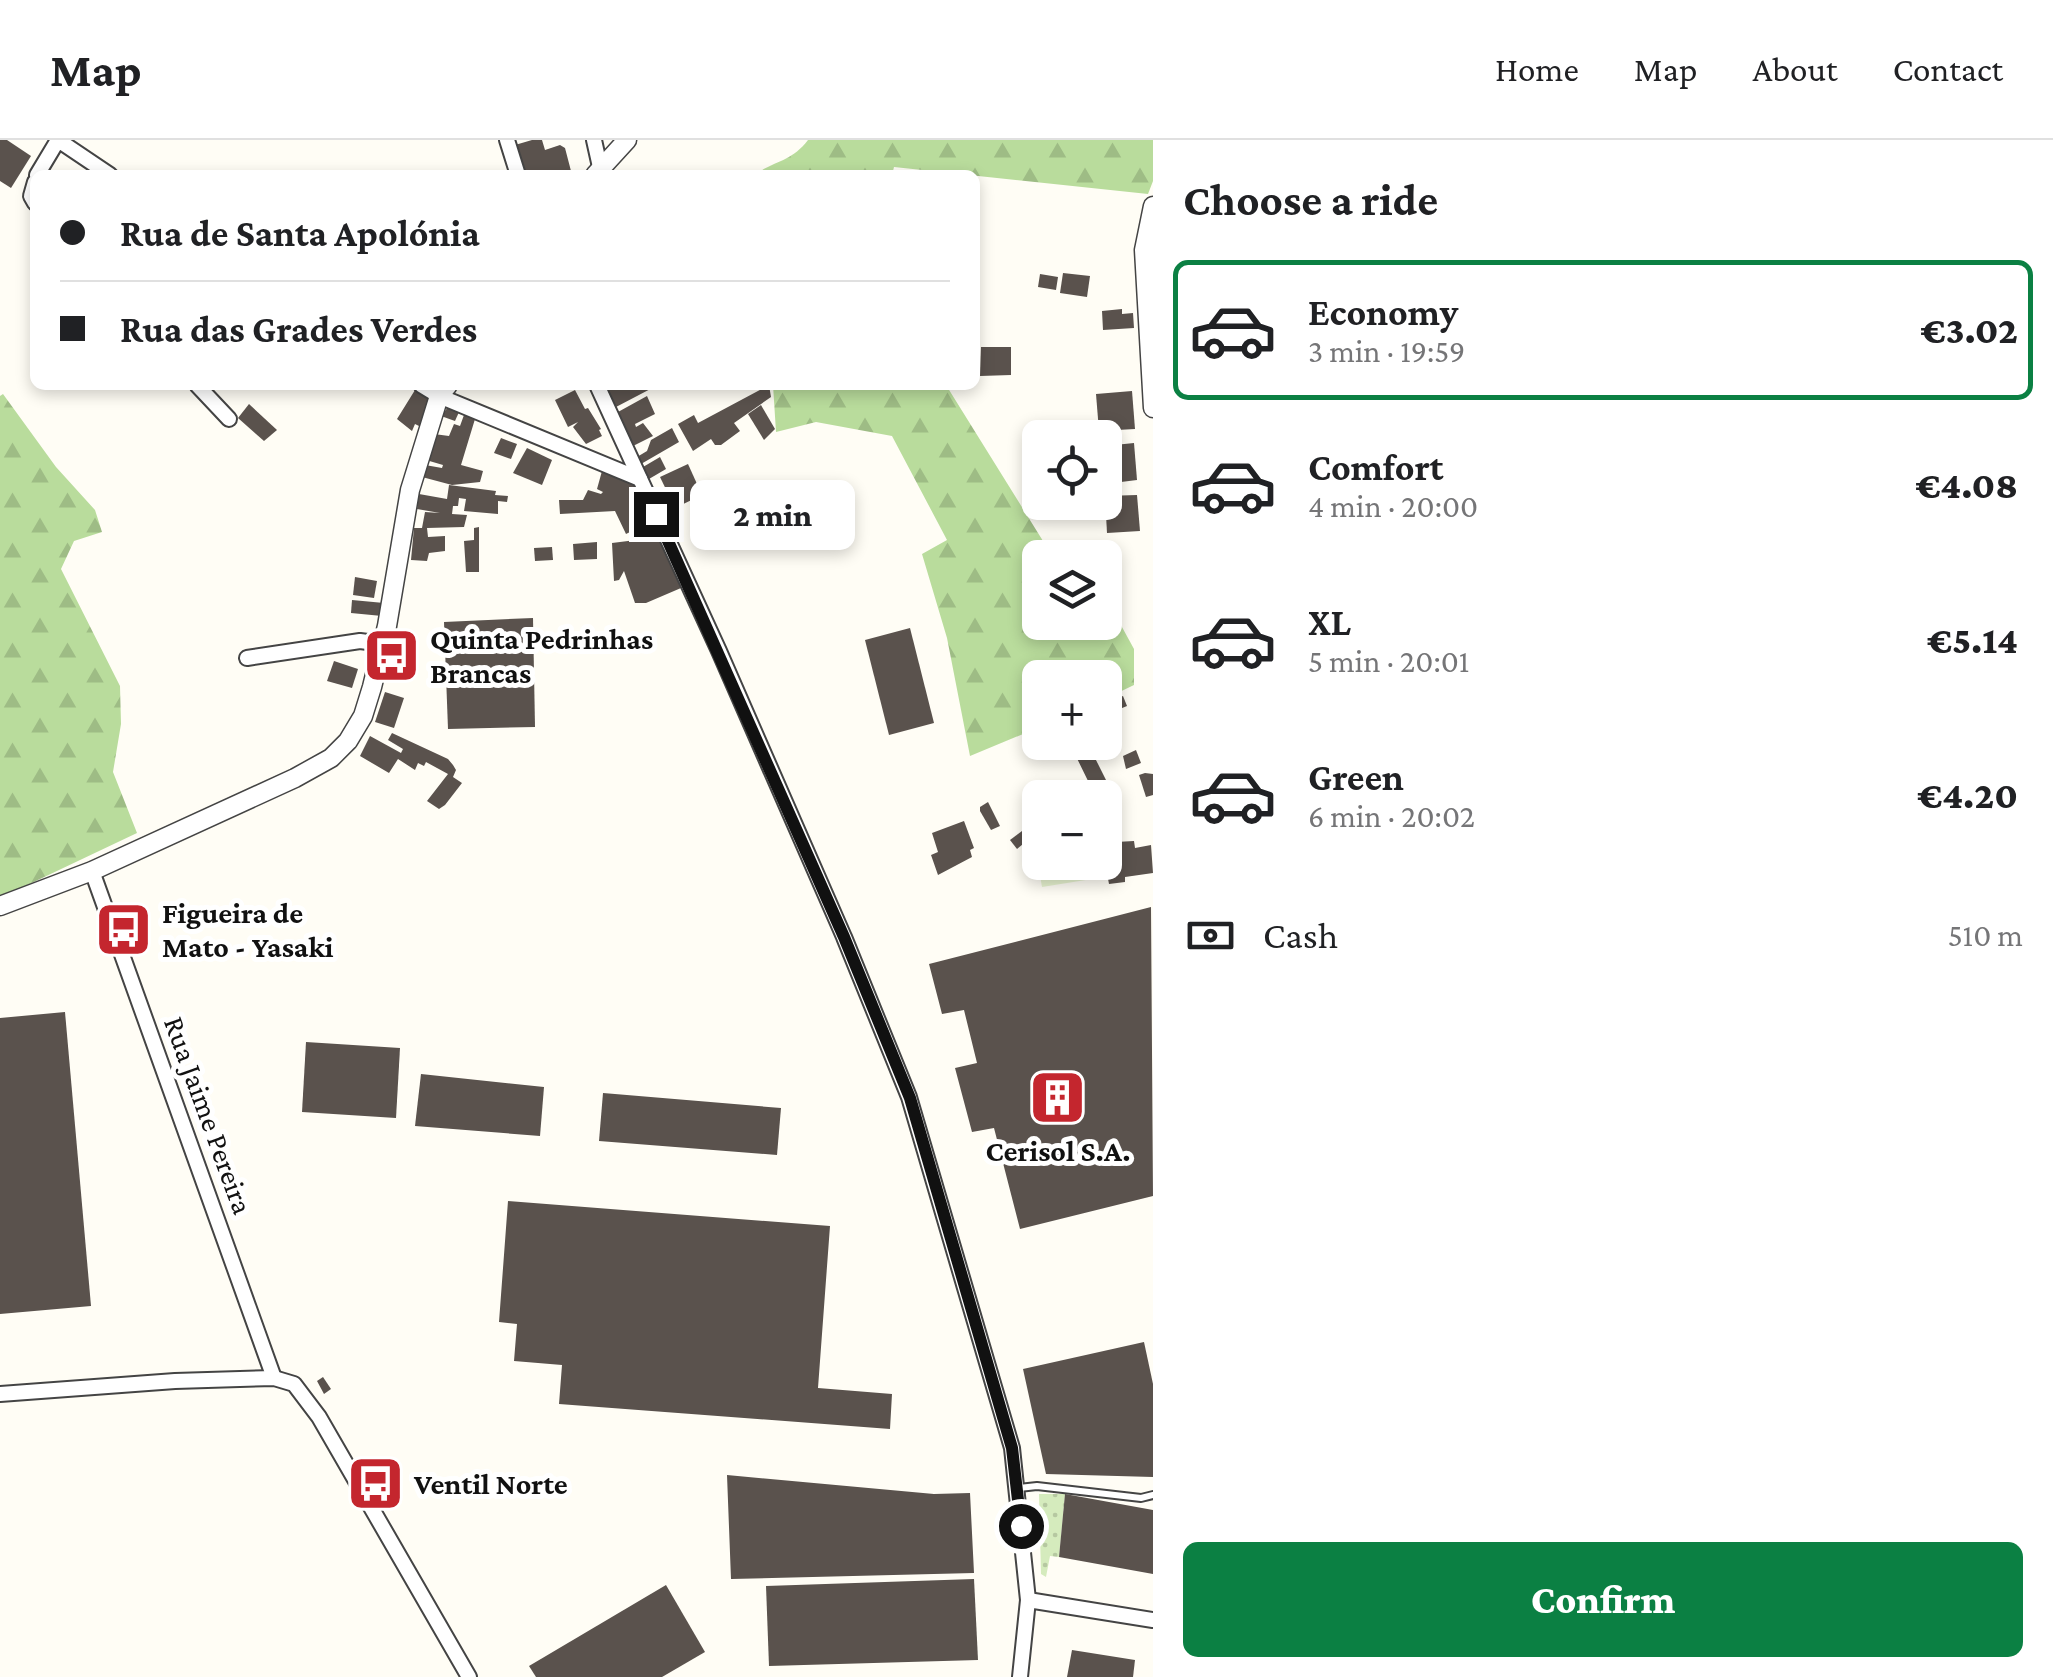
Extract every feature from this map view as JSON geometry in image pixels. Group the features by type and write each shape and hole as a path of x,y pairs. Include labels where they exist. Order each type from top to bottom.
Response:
{"street":[{"path":"40,170 58,140 103,170"},
{"path":"507,140 516,170"},
{"path":"594,140 598,170"},
{"path":"599,170 627,140"},
{"path":"1153,206 1144,250 1153,408"},
{"path":"201,390 230,419"},
{"path":"0,906 92,871 295,778 332,758 348,741 363,716 383,644 410,490 443,390 640,479"},
{"path":"599,390 810,858 910,1098 1012,1448 1028,1600 1020,1677"},
{"path":"247,658 360,641 383,644"},
{"name":"Rua Jaime Pereira","path":"92,871 274,1378"},
{"path":"0,1394 175,1381 274,1378 294,1384 320,1417 469,1677"},
{"path":"1028,1600 1153,1620"}],"lane":[{"path":"1017,1488 1037,1486 1141,1498 1153,1495"}],"green space":[{"path":"808,140 1153,140 1153,181 1148,194 980,176 980,170 764,170"},
{"path":"773,390 949,390 1022,507 1022,520 1030,520 1042,540 1022,540 1022,640 1122,640 1122,627 1134,649 1134,685 1122,691 1122,660 1022,660 1022,734 970,756 947,638 922,554 947,540 892,436 816,422 776,432"},
{"path":"3,394 56,467 95,510 102,532 74,541 61,569 120,686 121,724 113,772 137,833 0,898 0,396"},
{"path":"1041,880 1086,880 1042,887"},
{"path":"1039,1494 1065,1494 1059,1557 1050,1556 1046,1577 1041,1574"}],"building":[{"path":"0,140 7,140 31,156 11,188 0,181"},
{"path":"542,140 545,150 560,145 565,148 571,170 524,170 515,145"},
{"path":"1063,273 1090,276 1087,297 1060,293"},
{"path":"1040,274 1058,277 1056,290 1038,287"},
{"path":"1122,309 1122,314 1133,313 1134,328 1103,330 1102,311"},
{"path":"981,347 1011,347 1011,375 980,376"},
{"path":"415,390 432,402 423,428 415,424 412,431 397,419"},
{"path":"575,390 601,429 602,436 586,444 573,427 578,422 568,427 555,400"},
{"path":"603,390 648,390 616,407 618,412 647,396 655,414 635,424 636,427 643,423 653,436 631,447"},
{"path":"760,390 770,390 771,397 734,423 740,431 721,445 715,445 711,439 693,451 678,424 694,415 698,423"},
{"path":"1132,391 1135,429 1122,430 1122,420 1098,420 1096,394"},
{"path":"249,404 277,430 264,441 238,418"},
{"path":"761,405 775,429 764,440 748,414"},
{"path":"448,407 459,412 455,421 441,416"},
{"path":"464,415 475,419 461,465 483,471 480,482 452,485 422,477 425,465 443,465 426,460 434,434 449,436 454,424 460,426"},
{"path":"672,428 679,442 641,464 637,457 647,451 651,440"},
{"path":"501,438 517,444 511,459 494,453"},
{"path":"1134,443 1137,480 1122,482 1122,444"},
{"path":"527,448 552,460 542,485 513,473"},
{"path":"660,457 666,469 649,479 643,467"},
{"path":"688,464 702,495 675,508 660,477"},
{"path":"602,471 638,485 654,520 626,534 615,511 560,514 559,500 583,500 588,490 603,492 597,489"},
{"path":"449,485 496,491 495,495 508,496 507,502 498,501 498,514 464,511 466,499 459,498 452,514 467,515 464,527 427,528 428,537 445,536 445,551 429,553 427,561 411,560 414,528 422,528 425,512 440,513 417,509 419,494 447,499"},
{"path":"1122,495 1137,495 1140,531 1107,533 1106,520 1122,520"},
{"path":"654,524 681,588 646,603 635,603 624,571 614,581 612,543 644,539 642,535 652,530"},
{"path":"479,527 479,572 466,572 464,541 474,540 474,528"},
{"path":"597,542 597,559 574,560 573,544"},
{"path":"552,547 553,560 535,561 534,548"},
{"path":"355,577 377,581 374,598 353,595"},
{"path":"352,600 384,603 382,616 351,613"},
{"path":"533,618 535,727 448,729 444,622"},
{"path":"910,628 934,723 889,735 865,640"},
{"path":"334,661 358,669 352,688 327,681"},
{"path":"385,692 404,698 394,728 375,722"},
{"path":"392,733 453,765 453,777 462,783 445,805 439,809 427,801 448,774 426,762 424,766 418,763 415,770 398,759 389,773 360,756 370,736 401,753 403,749 388,740"},
{"path":"1136,750 1141,763 1126,769 1123,756"},
{"path":"1078,760 1096,760 1106,780 1088,780"},
{"path":"1153,774 1153,795 1146,797 1139,775"},
{"path":"988,802 1000,826 991,830 980,811"},
{"path":"964,821 974,848 970,850 972,857 938,875 931,855 938,852 932,833"},
{"path":"1022,831 1022,845 1017,849 1010,840"},
{"path":"1134,841 1135,848 1151,845 1153,873 1109,884 1108,880 1122,880 1122,842"},
{"name":"Cerisol S.A.","path":"1151,907 1153,1196 1020,1229 994,1128 972,1132 955,1068 977,1063 964,1010 942,1014 929,964"},
{"path":"65,1012 91,1306 0,1314 0,1018"},
{"path":"306,1042 400,1048 396,1118 302,1112"},
{"path":"421,1074 544,1087 540,1136 415,1126"},
{"path":"603,1093 781,1108 777,1155 599,1141"},
{"path":"508,1201 830,1226 818,1388 892,1394 890,1429 559,1404 562,1365 514,1361 517,1324 499,1322"},
{"path":"1144,1342 1153,1384 1153,1477 1046,1474 1023,1369"},
{"path":"323,1377 331,1389 324,1394 317,1381"},
{"path":"727,1475 934,1494 970,1493 974,1573 731,1579"},
{"path":"1065,1494 1153,1510 1153,1574 1059,1557"},
{"path":"974,1579 978,1660 769,1666 766,1586"},
{"path":"666,1585 705,1652 662,1677 536,1677 529,1666"},
{"path":"1072,1650 1135,1660 1133,1677 1067,1677"}],"place":[{"name":"Quinta Pedrinhas Brancas","path":"391,655"},
{"name":"Figueira de Mato - Yasaki","path":"123,929"},
{"name":"Cerisol S.A.","path":"1058,1098"},
{"name":"Ventil Norte","path":"375,1483"}],"route":[{"path":"656,514 844,937 910,1098 1012,1448 1021,1526"}]}
